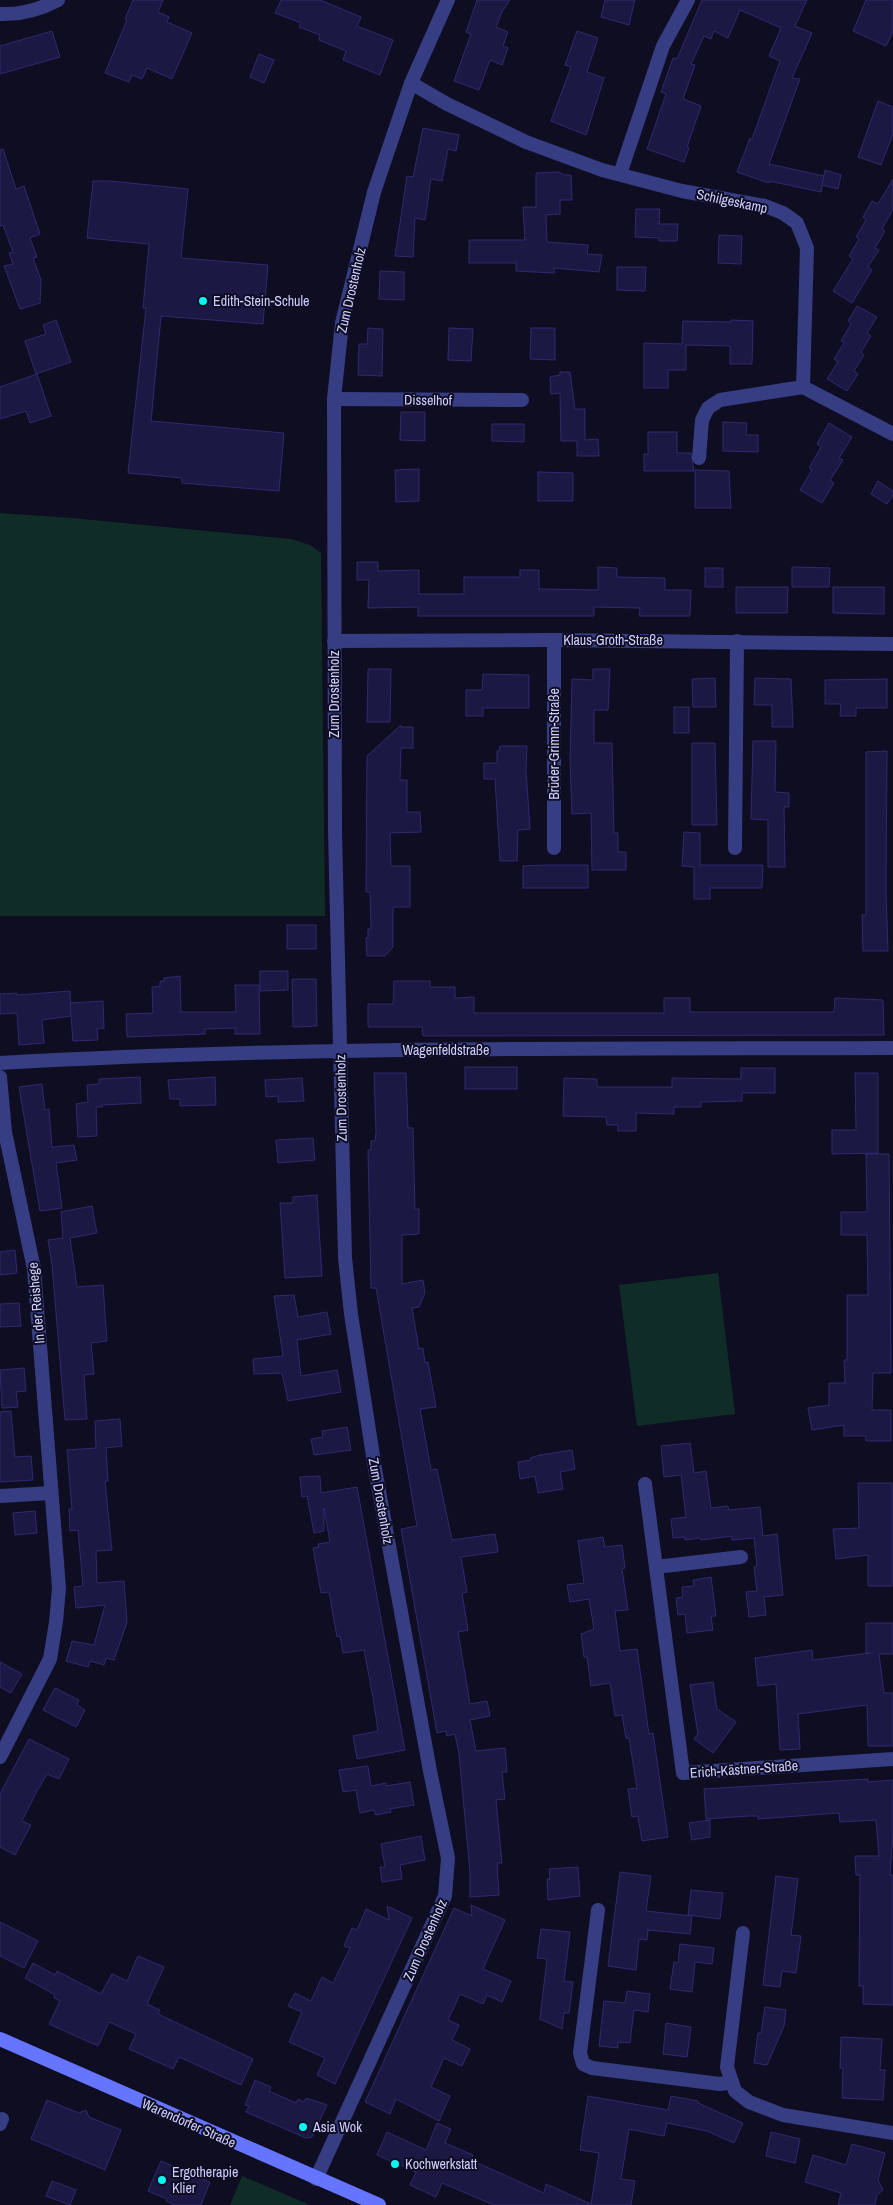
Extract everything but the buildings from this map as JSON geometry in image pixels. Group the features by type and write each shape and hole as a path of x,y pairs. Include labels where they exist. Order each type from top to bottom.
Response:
{"main road":[{"name":"Warendorfer Straße","path":"0,2039 379,2205"}],"street":[{"path":"0,14 15,15 42,9 58,0"},
{"name":"Zum Drostenholz","path":"316,2178 445,1896 448,1858 375,1469 351,1314 345,1258 335,832 334,399 342,323 374,192 410,83 448,0"},
{"path":"620,174 663,46 688,0"},
{"name":"Schilgeskamp","path":"410,83 447,104 526,142 620,174 682,191 765,206 782,213 797,223 807,248 803,387"},
{"path":"699,458 702,420 708,408 720,400 803,387 893,434"},
{"name":"Disselhof","path":"334,399 522,400"},
{"name":"Klaus-Groth-Straße","path":"334,641 554,640 893,644"},
{"name":"Brüder-Grimm-Straße","path":"554,640 554,848"},
{"path":"735,848 737,641"},
{"name":"Wagenfeldstraße","path":"0,1063 133,1056 341,1050 893,1048"},
{"name":"In der Reishege","path":"0,1077 2,1116 34,1269 59,1588 50,1659 0,1757"},
{"name":"Erich-Kästner-Straße","path":"645,1484 683,1773 893,1759"},
{"path":"0,1496 51,1493"},
{"path":"656,1567 741,1557"},
{"path":"598,1910 580,2054 583,2064 592,2068 720,2084 732,2082"},
{"path":"743,1933 727,2067 735,2091 749,2102 783,2116 893,2133"}],"green space":[{"path":"0,513 291,539 310,545 321,553 325,916 0,916"},
{"path":"718,1273 735,1414 637,1426 619,1285"},
{"path":"242,2176 310,2205 230,2205"}],"place":[{"name":"Edith-Stein-Schule","path":"203,301"},
{"name":"Asia Wok","path":"303,2127"},
{"name":"Kochwerkstatt","path":"395,2164"},
{"name":"Ergotherapie Klier","path":"162,2180"}]}
